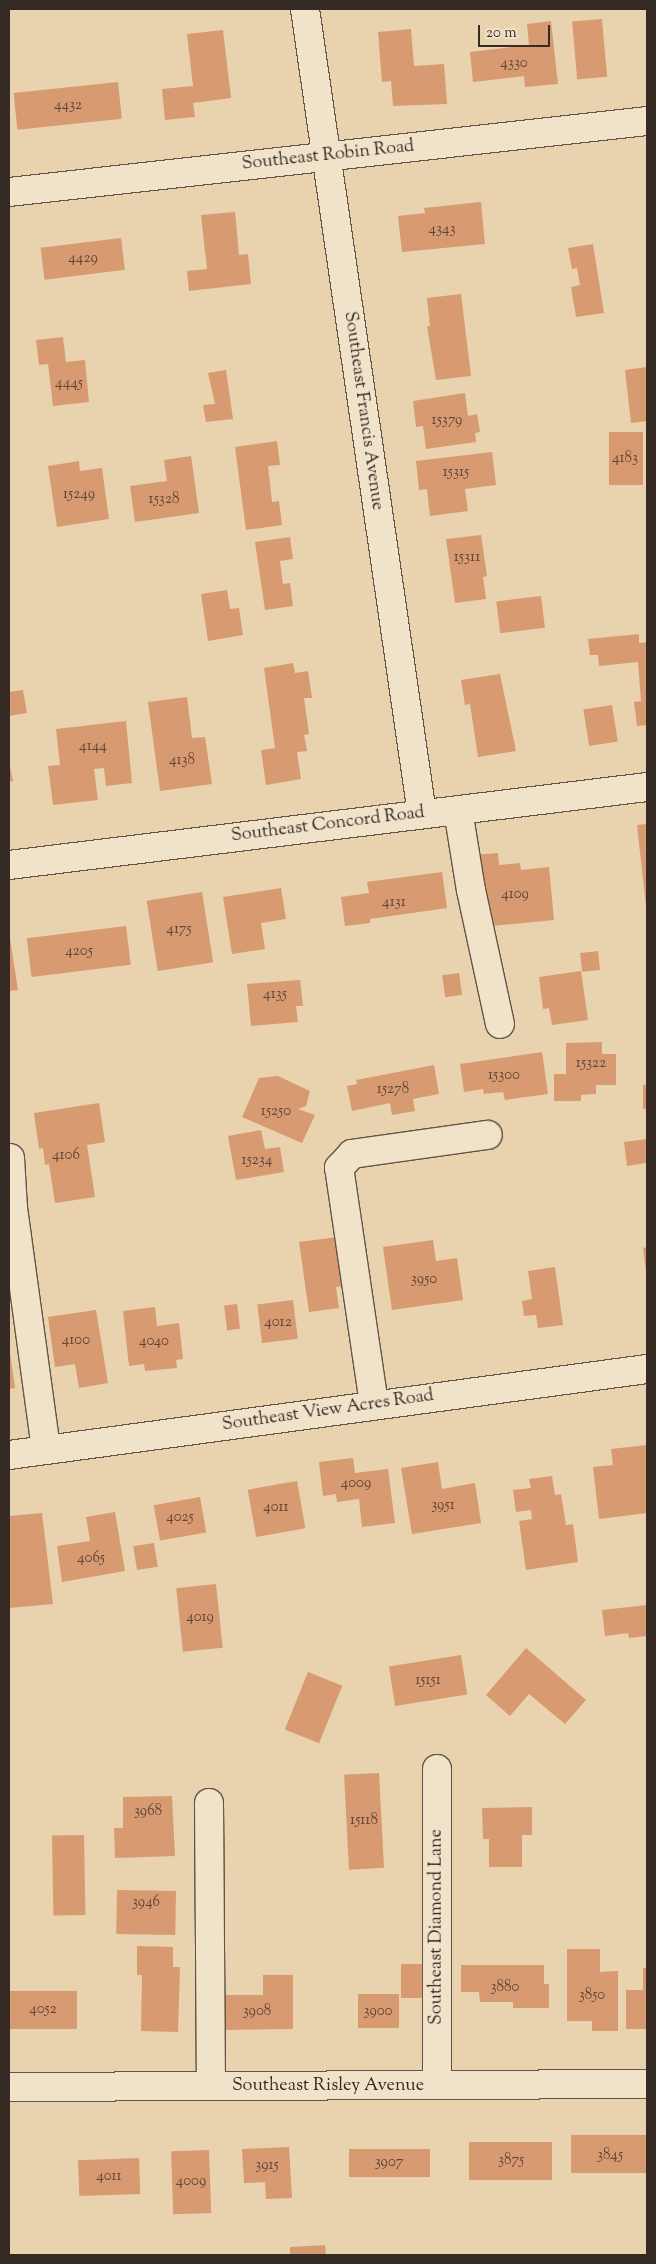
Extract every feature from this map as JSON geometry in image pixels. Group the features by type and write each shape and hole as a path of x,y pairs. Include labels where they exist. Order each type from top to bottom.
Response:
{"street":[{"name":"Southeast Francis Avenue","path":"305,9 422,814"},
{"name":"Southeast Robin Road","path":"9,192 326,155 576,131 647,121"},
{"name":"Southeast Concord Road","path":"9,865 647,787"},
{"path":"458,810 471,890 500,1024"},
{"path":"374,1404 339,1168 352,1154 488,1135"},
{"path":"10,1158 13,1208 46,1449"},
{"name":"Southeast View Acres Road","path":"9,1454 647,1369"},
{"name":"Southeast Diamond Lane","path":"437,1769 437,2085"},
{"path":"209,1803 211,2086"},
{"name":"Southeast Risley Avenue","path":"9,2087 647,2084"}],"building":[{"path":"602,19 607,77 577,79 572,22"},
{"path":"551,21 558,84 525,87 524,76 473,82 470,52 529,45 527,24"},
{"path":"411,29 414,66 444,64 447,104 393,106 391,81 382,82 378,32"},
{"path":"223,30 231,98 193,103 195,117 165,120 162,89 193,86 187,34"},
{"path":"118,82 122,119 17,130 14,93"},
{"path":"481,202 485,244 402,252 398,216 425,213 424,208"},
{"path":"235,212 239,255 248,254 251,284 189,291 187,271 207,269 201,215"},
{"path":"121,238 125,270 45,280 41,248"},
{"path":"593,244 604,313 576,317 571,287 580,285 577,268 572,269 568,248"},
{"path":"461,294 471,376 436,380 427,326 430,326 427,298"},
{"path":"63,337 66,362 85,360 89,402 53,406 48,364 39,365 36,340"},
{"path":"647,367 647,421 631,423 625,370"},
{"path":"226,370 233,419 206,422 203,405 215,404 208,373"},
{"path":"465,393 468,416 477,414 480,432 475,433 476,442 426,449 423,426 416,427 413,401"},
{"path":"609,432 643,432 643,485 609,485"},
{"path":"277,441 280,465 268,466 272,502 279,501 282,525 246,530 235,447"},
{"path":"492,452 496,485 465,489 468,511 430,516 427,489 419,490 416,461"},
{"path":"191,456 199,513 135,522 130,486 167,481 164,460"},
{"path":"79,461 80,471 102,468 109,519 57,527 48,466"},
{"path":"481,535 487,576 483,577 486,599 455,603 446,539"},
{"path":"290,537 293,559 280,561 283,584 290,583 293,606 265,610 255,542"},
{"path":"227,590 230,609 239,608 243,635 208,641 201,594"},
{"path":"541,596 545,628 500,633 496,601"},
{"path":"639,634 639,643 647,642 647,725 637,726 634,702 641,701 638,662 599,666 598,655 590,655 588,639"},
{"path":"293,663 295,673 308,671 312,698 304,698 309,734 304,735 307,751 297,752 301,779 266,785 261,750 275,748 264,668"},
{"path":"500,674 516,751 478,757 470,704 465,705 461,680"},
{"path":"23,690 27,713 9,716 9,692"},
{"path":"187,697 192,738 205,737 212,784 160,791 148,702"},
{"path":"612,705 618,742 589,746 583,710"},
{"path":"126,721 132,783 106,786 104,768 94,769 98,800 53,805 48,766 60,765 56,729"},
{"path":"9,761 13,781 9,782"},
{"path":"647,824 647,906 646,906 637,825"},
{"path":"498,853 499,865 520,863 521,870 549,867 554,920 481,927 474,855"},
{"path":"442,872 447,908 370,919 370,923 345,926 341,897 369,893 367,882"},
{"path":"281,888 286,919 261,923 265,949 232,954 223,897"},
{"path":"202,892 213,962 158,971 147,901"},
{"path":"126,926 131,965 31,977 27,938"},
{"path":"9,932 18,990 9,991"},
{"path":"598,951 600,970 582,972 580,953"},
{"path":"581,971 588,1020 552,1025 549,1008 543,1009 539,977"},
{"path":"459,973 462,995 445,997 442,975"},
{"path":"300,980 303,1006 296,1006 298,1022 251,1026 247,984"},
{"path":"602,1042 602,1054 616,1054 616,1085 596,1085 596,1094 581,1095 581,1101 554,1101 554,1074 566,1074 566,1043"},
{"path":"542,1052 548,1094 505,1100 503,1092 484,1094 483,1089 464,1092 460,1064"},
{"path":"434,1065 439,1094 413,1099 415,1111 392,1115 390,1103 352,1111 347,1086 357,1084 356,1080"},
{"path":"278,1076 310,1091 306,1106 298,1109 315,1115 302,1143 242,1117 259,1078"},
{"path":"643,1085 647,1085 647,1109 643,1109"},
{"path":"99,1103 105,1142 87,1145 95,1197 55,1203 49,1164 45,1165 43,1148 39,1149 34,1113"},
{"path":"261,1130 265,1149 280,1147 284,1172 236,1180 228,1136"},
{"path":"647,1139 647,1167 646,1163 627,1166 624,1142"},
{"path":"337,1237 344,1286 336,1287 339,1308 309,1312 299,1242"},
{"path":"433,1240 436,1261 457,1258 463,1300 392,1310 383,1247"},
{"path":"647,1247 647,1272 646,1272 643,1248"},
{"path":"555,1267 563,1325 538,1328 536,1315 524,1316 522,1301 532,1299 528,1271"},
{"path":"293,1300 298,1339 262,1343 257,1304"},
{"path":"237,1304 240,1329 227,1330 224,1306"},
{"path":"155,1307 157,1326 179,1323 183,1359 176,1360 177,1368 145,1371 144,1364 129,1366 123,1311"},
{"path":"96,1310 108,1383 79,1388 75,1364 55,1367 48,1317"},
{"path":"9,1346 15,1388 9,1389"},
{"path":"647,1445 647,1513 599,1519 593,1467 613,1465 611,1449"},
{"path":"353,1458 355,1473 388,1469 395,1523 362,1527 359,1499 337,1502 336,1494 323,1496 319,1462"},
{"path":"438,1462 442,1489 475,1483 481,1523 412,1534 401,1468"},
{"path":"552,1476 555,1495 561,1494 566,1525 573,1524 578,1562 526,1570 519,1521 532,1519 531,1510 516,1512 513,1490 531,1488 529,1479"},
{"path":"297,1481 305,1528 256,1537 248,1490"},
{"path":"200,1497 206,1532 160,1541 154,1505"},
{"path":"115,1512 125,1571 62,1582 57,1546 90,1541 86,1517"},
{"path":"42,1513 53,1604 9,1608 9,1516"},
{"path":"154,1543 158,1567 137,1570 133,1546"},
{"path":"216,1584 223,1648 183,1652 176,1588"},
{"path":"647,1605 647,1636 629,1638 628,1633 605,1636 602,1610"},
{"path":"526,1648 586,1700 565,1724 529,1694 510,1716 486,1695"},
{"path":"461,1655 467,1695 395,1706 389,1666"},
{"path":"308,1672 342,1686 319,1743 285,1729"},
{"path":"379,1773 384,1868 349,1870 344,1775"},
{"path":"172,1796 175,1856 115,1858 114,1828 123,1828 123,1797"},
{"path":"532,1807 532,1835 522,1835 522,1867 489,1867 489,1839 483,1839 482,1808"},
{"path":"84,1835 85,1915 53,1916 52,1836"},
{"path":"117,1890 176,1891 175,1935 116,1934"},
{"path":"137,1946 173,1947 173,1967 180,1967 178,2032 141,2031 142,1975 137,1975"},
{"path":"567,1949 600,1949 600,1972 618,1971 618,2031 592,2031 592,2021 567,2021"},
{"path":"401,1964 424,1964 424,1998 401,1998"},
{"path":"461,1965 544,1965 544,1984 549,1984 549,2008 513,2008 513,2002 480,2002 479,1992 461,1992"},
{"path":"643,1968 647,1968 647,2029 626,2029 626,1990 643,1990"},
{"path":"263,1975 293,1975 293,2029 221,2030 220,1995 263,1995"},
{"path":"9,1991 77,1991 77,2029 9,2029"},
{"path":"358,1994 399,1994 399,2028 358,2028"},
{"path":"571,2135 647,2135 647,2173 571,2173"},
{"path":"469,2142 552,2142 552,2180 469,2180"},
{"path":"289,2147 292,2198 266,2199 265,2182 244,2183 242,2149"},
{"path":"349,2149 430,2149 430,2177 349,2177"},
{"path":"209,2150 211,2213 173,2214 171,2151"},
{"path":"139,2158 140,2194 79,2196 78,2160"},
{"path":"325,2245 326,2255 290,2255 290,2247"}]}
